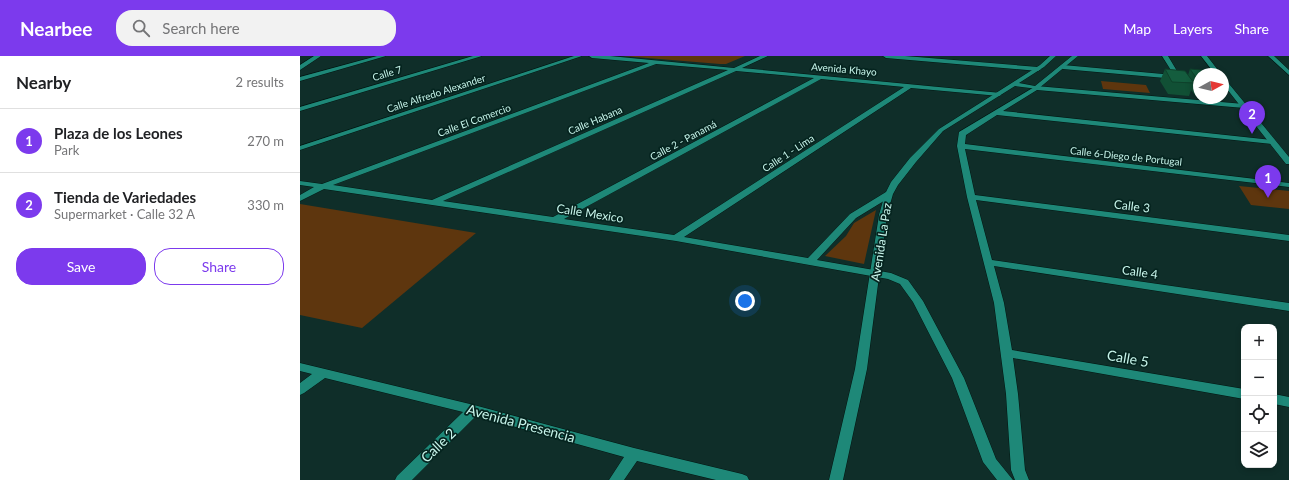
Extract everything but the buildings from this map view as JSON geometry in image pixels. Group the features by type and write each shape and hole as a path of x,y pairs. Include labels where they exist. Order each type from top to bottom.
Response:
{"street":[{"path":"300,68 318,56"},
{"name":"Calle 7","path":"300,79 384,56"},
{"name":"Calle 7","path":"300,109 479,56"},
{"name":"Calle Alfredo Alexander","path":"300,148 579,56"},
{"name":"Avenida Khayo","path":"592,56 999,94"},
{"name":"Calle Habana","path":"432,203 765,56"},
{"path":"886,56 1038,69"},
{"name":"Avenida La Paz","path":"836,480 861,369 876,273 883,215 889,194 894,184 913,160 941,130 1038,69 1053,56"},
{"path":"1022,480 1018,470 1012,394 1007,354 998,303 971,197 961,146 962,134 1036,88 1075,56"},
{"path":"1165,56 1178,77"},
{"path":"1204,56 1213,68"},
{"path":"1271,56 1289,72"},
{"name":"Calle El Comercio","path":"300,198 321,187 656,62"},
{"path":"1063,67 1193,78"},
{"name":"Calle 2 - Panamá","path":"555,220 821,77"},
{"path":"1015,84 1036,88 1244,106"},
{"name":"Calle 1 - Lima","path":"676,238 911,85"},
{"path":"1229,88 1289,162"},
{"path":"998,112 1272,142"},
{"name":"Calle 6-Diego de Portugal","path":"961,146 1289,185"},
{"name":"Calle Mexico","path":"300,183 676,238 876,273 904,282 918,301 958,378 990,462 1006,480"},
{"path":"810,262 853,216 889,194"},
{"name":"Calle 3","path":"971,197 1289,238"},
{"name":"Calle 4","path":"988,262 1289,306"},
{"name":"Calle 5","path":"1007,354 1241,393"},
{"name":"Avenida Presencia","path":"300,367 474,410 634,454 742,480"},
{"path":"300,390 324,372"},
{"path":"1277,400 1289,402"},
{"name":"Calle 2","path":"402,480 474,410"},
{"path":"616,480 634,454"}],"shaded area":[{"path":"623,56 745,56 726,64 720,64"},
{"path":"1101,81 1146,85 1150,93 1103,89"},
{"path":"1239,186 1289,191 1289,209 1251,205"},
{"path":"300,204 476,233 362,328 300,315"},
{"path":"876,210 864,264 825,256 846,236 854,223"}],"place":[{"name":"Tienda de Variedades","path":"1252,134"},
{"name":"Plaza de los Leones","path":"1268,198"}]}
